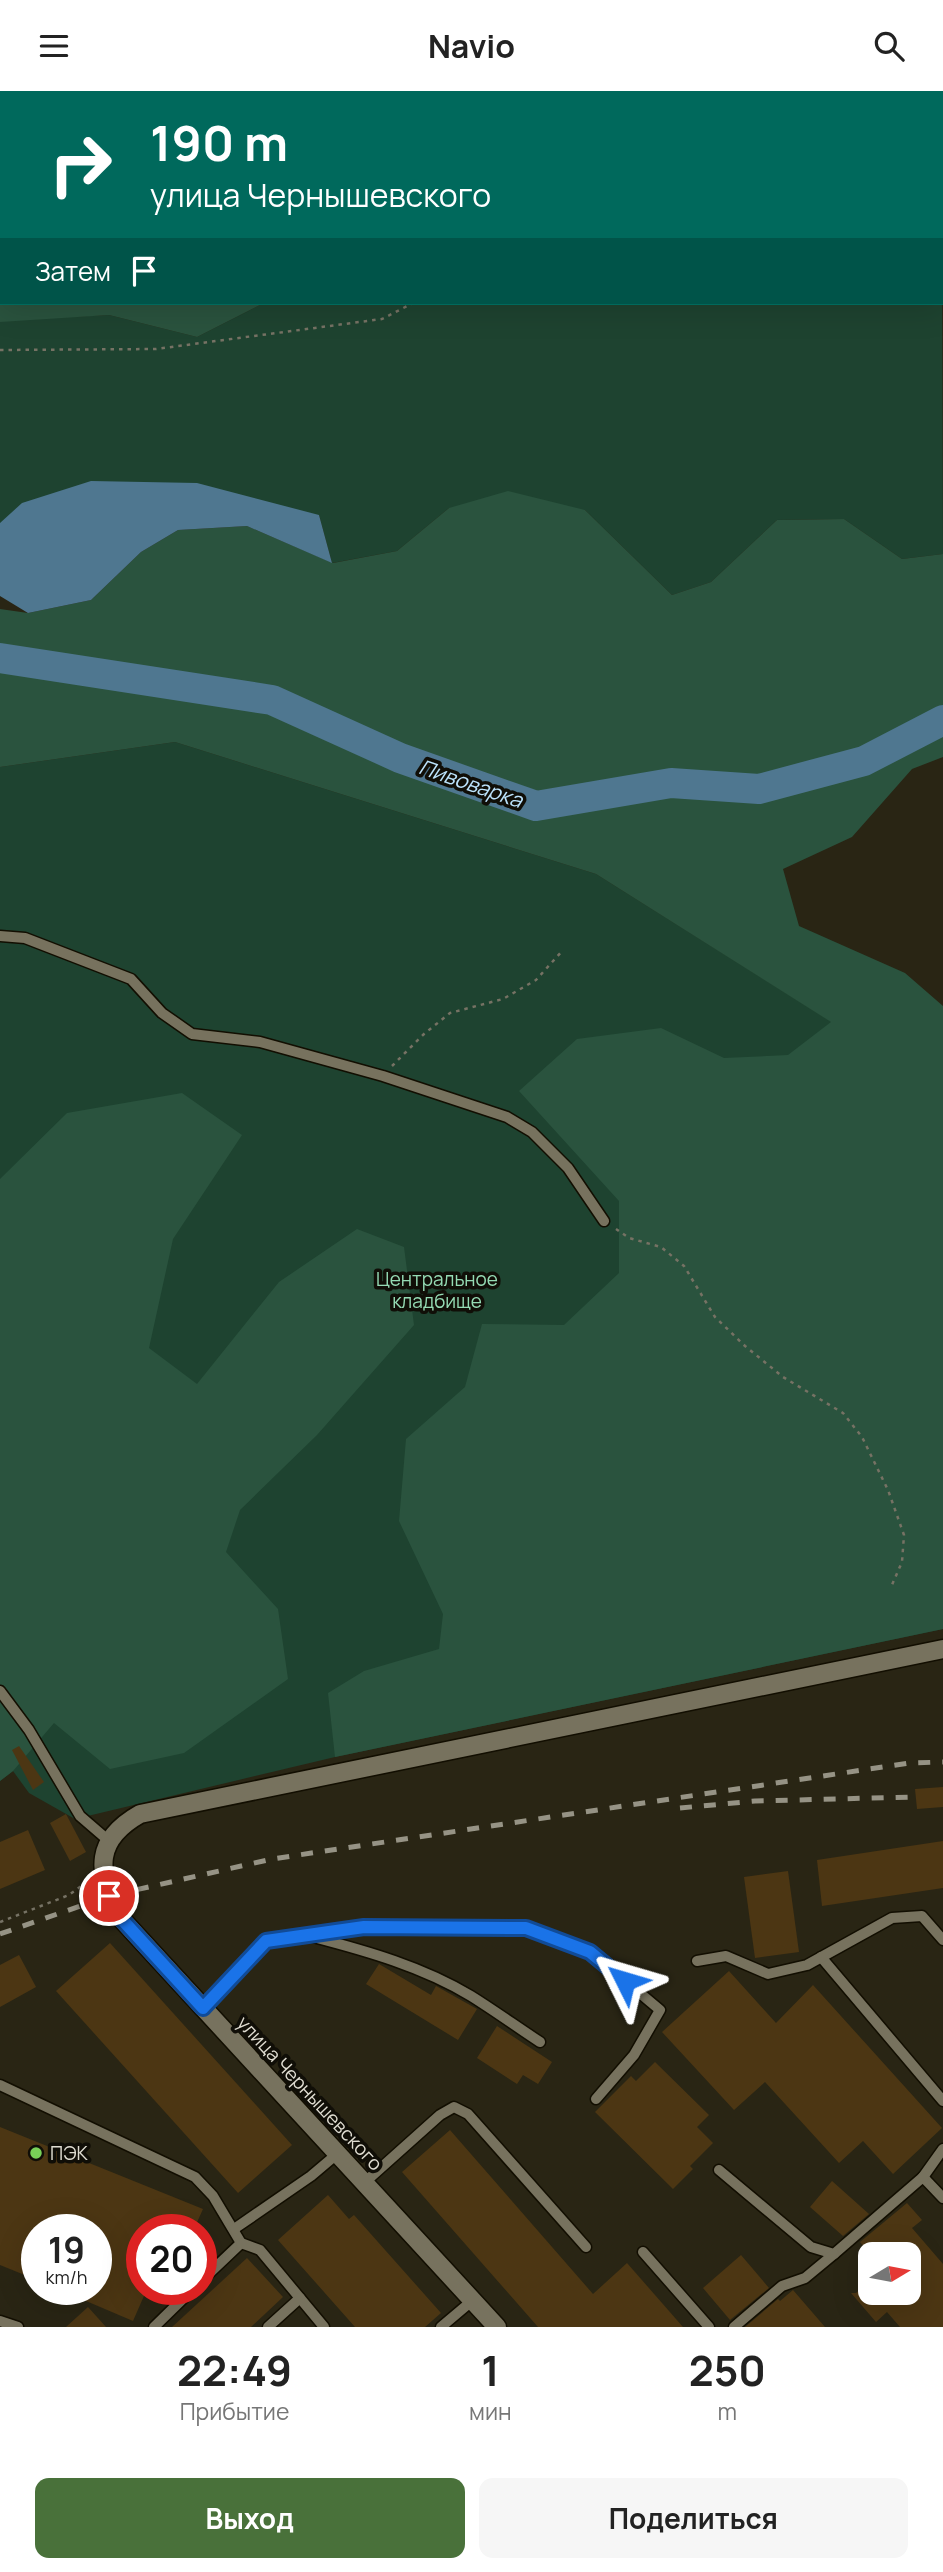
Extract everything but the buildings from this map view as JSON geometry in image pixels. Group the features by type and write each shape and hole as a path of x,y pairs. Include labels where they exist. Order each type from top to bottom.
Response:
{"street":[{"path":"108,1841 121,1825 140,1814 943,1649"},
{"name":"улица Чернышевского","path":"108,1841 102,1861 104,1882 116,1913 497,2327"}],"lane":[{"path":"0,936 25,938 131,978 162,1013 192,1034 260,1042 383,1076 507,1117 532,1132 568,1168 604,1221"},
{"path":"0,1691 29,1730 80,1816 108,1841"},
{"path":"697,1961 726,1956 768,1974 807,1965 892,1919 922,1916 943,1940"},
{"path":"203,2008 266,1941 364,1927 526,1928 590,1952 660,2010 635,2055 596,2099"},
{"path":"307,1935 358,1948 425,1973 470,1995 540,2042"},
{"path":"821,1957 943,2101"},
{"path":"0,2085 195,2177 213,2196 241,2243 260,2250 324,2327"},
{"path":"364,2183 440,2115 454,2107 468,2114 586,2247"},
{"path":"734,2327 782,2286 806,2278 923,2177 943,2149"},
{"path":"234,2229 311,2176 337,2154"},
{"path":"719,2170 811,2247 834,2254"},
{"path":"923,2177 943,2198"},
{"path":"217,2266 241,2243"},
{"path":"643,2252 709,2327"},
{"path":"268,2327 300,2298"},
{"path":"440,2327 472,2301"},
{"path":"154,2327 177,2305"},
{"path":"0,2321 18,2327"}],"path":[{"path":"0,350 156,349 382,319 409,305"},
{"path":"383,1076 424,1034 450,1013 503,999 536,980 563,950"},
{"path":"604,1221 629,1238 661,1247 684,1266 715,1317 745,1346 783,1377 843,1413 862,1437 888,1490 904,1535 902,1562 891,1587"},
{"path":"0,1922 69,1895 88,1881 102,1861"}],"green space":[{"path":"0,305 260,305 197,337 109,315 0,322"},
{"path":"260,305 942,305 943,554 902,559 844,519 777,520 711,582 672,595 585,510 449,508 397,551 332,563 319,515 0,523 0,322 109,315 197,337"},
{"path":"508,491 585,510 672,595 711,582 777,520 844,519 902,559 943,554 943,757 912,769 852,837 783,869 799,926 905,973 943,1006 943,1629 335,1757 328,1693 364,1671 439,1649 443,1614 399,1521 406,1439 465,1387 482,1324 564,1325 619,1273 619,1201 519,1091 577,1039 661,1028 724,1058 788,1055 831,1022 596,874 175,742 0,767 0,609 28,613 91,600 141,552 178,530 247,526 333,563 397,551 449,508"},
{"name":"Центральное кладбище","path":"175,742 596,874 891,1059 943,1629 335,1757 75,1819 29,1793 13,1771 0,1781 0,767"},
{"path":"182,1093 242,1135 173,1239 149,1348 197,1384 279,1282 357,1229 404,1247 414,1325 317,1435 240,1510 226,1552 278,1609 288,1679 184,1753 110,1769 54,1723 13,1771 0,1781 0,1179 67,1113"}],"water":[{"path":"91,481 197,483 319,515 332,563 247,526 178,530 141,552 91,600 28,613 0,596 0,523 22,503"}],"waterway":[{"name":"Пивоварка","path":"0,658 272,700 400,758 536,806 671,783 759,789 864,761 943,720"}],"railway":[{"path":"0,1934 109,1896 272,1859 909,1763 943,1762"},
{"path":"680,1808 755,1801 914,1797"}],"place":[{"name":"ПЭК","path":"36,2153"}],"route":[{"path":"109,1896 116,1913 203,2008 266,1941 364,1927 526,1928 590,1952 625,1981"}]}
